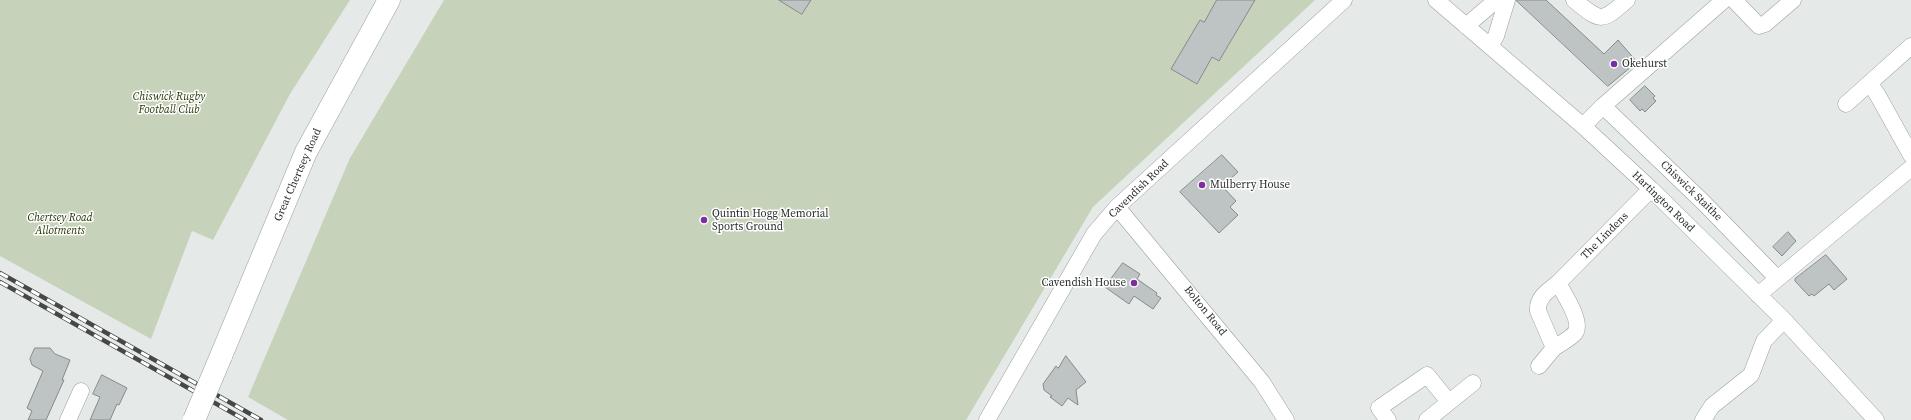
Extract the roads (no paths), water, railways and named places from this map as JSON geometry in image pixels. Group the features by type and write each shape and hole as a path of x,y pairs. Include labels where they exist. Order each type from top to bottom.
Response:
{"highway":[{"name":"Great Chertsey Road","path":"194,420 306,152 389,0"}],"street":[{"name":"Cavendish Road","path":"987,420 1094,234 1117,207 1344,0"},
{"name":"Hartington Road","path":"1436,0 1583,126 1651,189 1784,320 1876,420"},
{"path":"1466,26 1493,3 1500,0"},
{"path":"1490,46 1496,36 1508,0"},
{"path":"1574,0 1600,18 1609,16 1627,0"},
{"path":"1583,126 1603,106 1724,0"},
{"path":"1734,0 1760,26 1765,24 1793,0"},
{"path":"1846,104 1911,46"},
{"path":"1870,84 1911,155"},
{"name":"Chiswick Staithe","path":"1603,106 1703,202 1777,278"},
{"path":"1758,295 1911,168"},
{"name":"The Lindens","path":"1554,348 1538,311 1538,304 1541,298 1558,283 1651,189"},
{"name":"Bolton Road","path":"1117,207 1262,382 1286,420"},
{"path":"1540,366 1554,348 1575,333 1578,327 1577,320 1558,283"},
{"path":"1703,420 1712,406 1750,375 1764,341 1784,320"},
{"path":"1388,420 1379,408 1427,375 1449,402"},
{"path":"1427,420 1473,382"},
{"path":"68,420 81,391"}],"railway":[{"path":"0,273 261,420"},
{"path":"0,282 245,420"}],"place":[{"name":"Okehurst","path":"1614,64"},
{"name":"Mulberry House","path":"1202,185"},
{"name":"Quintin Hogg Memorial Sports Ground","path":"704,220"},
{"name":"Cavendish House","path":"1134,283"}],"park label":[{"name":"Chiswick Rugby Football Club","path":"169,103"},
{"name":"Chertsey Road Allotments","path":"60,224"}]}
